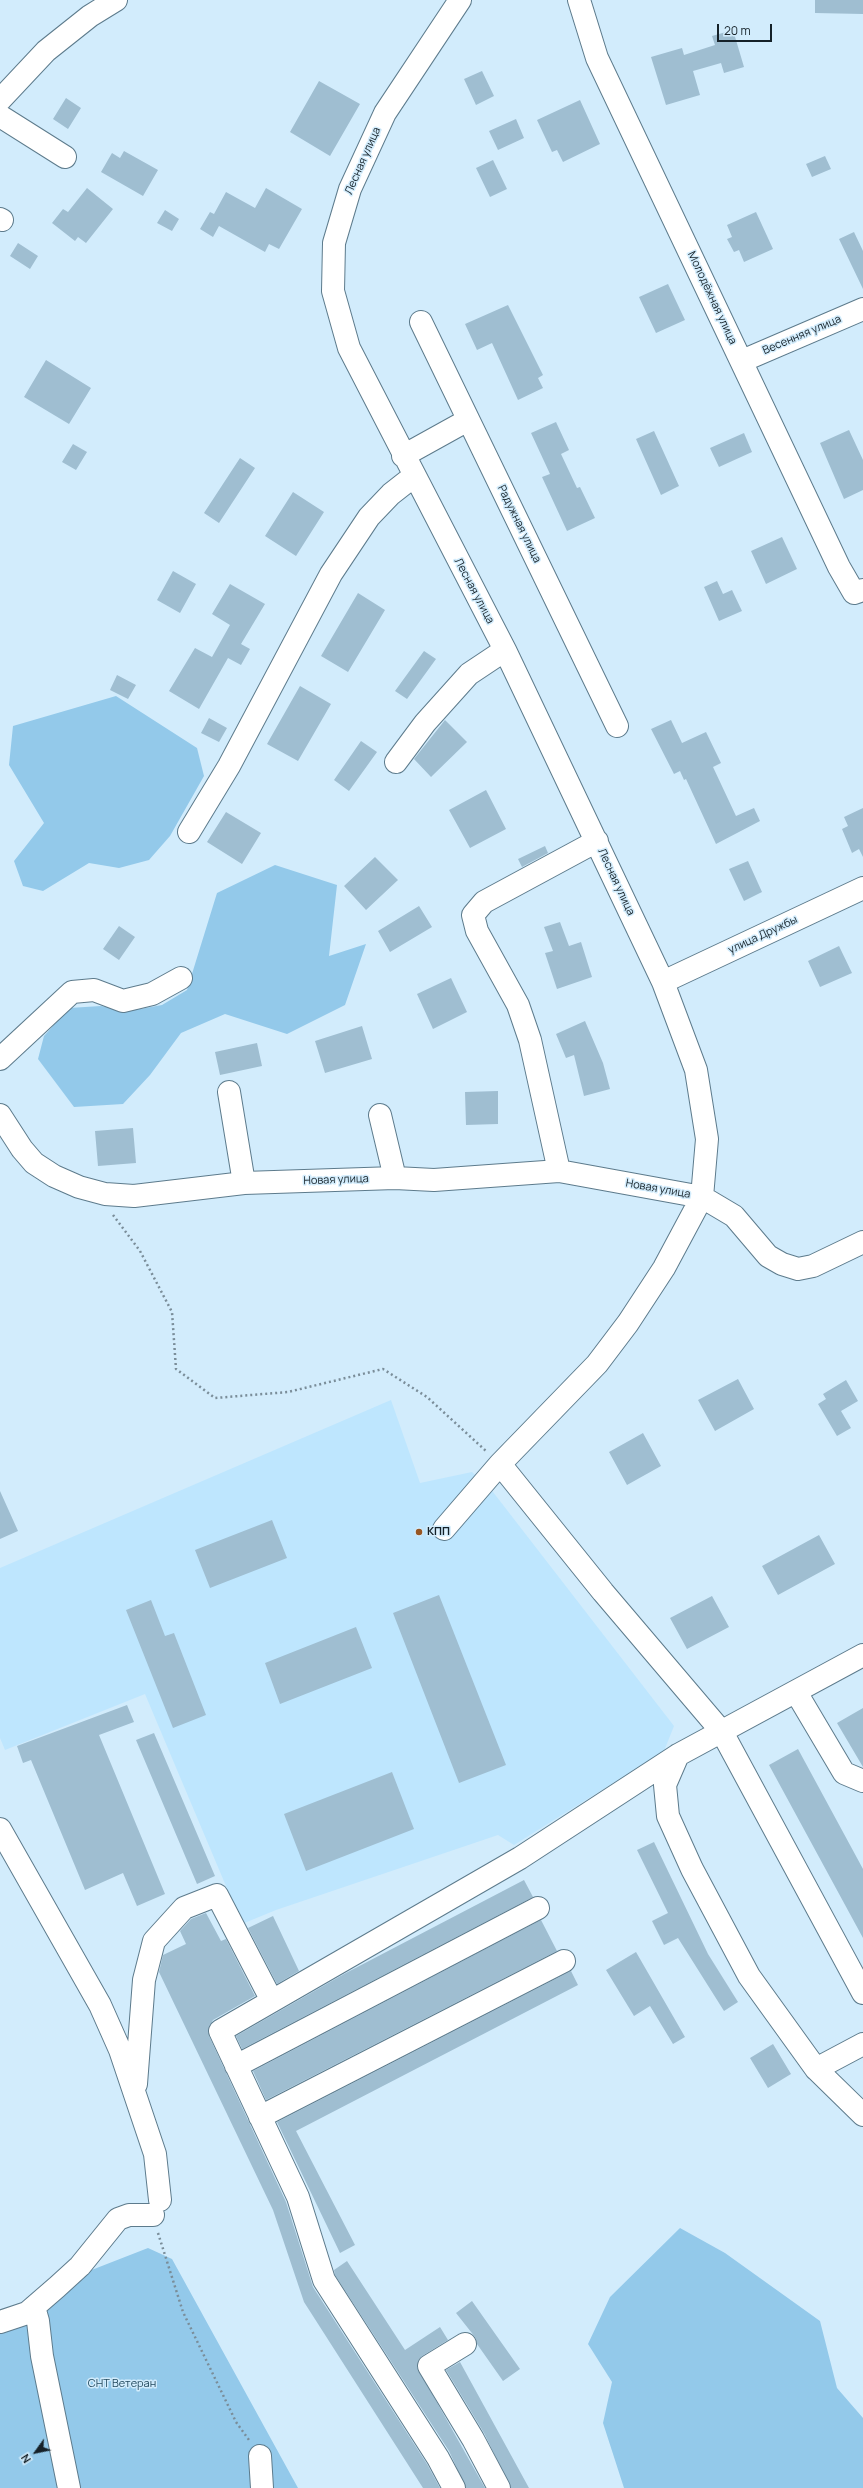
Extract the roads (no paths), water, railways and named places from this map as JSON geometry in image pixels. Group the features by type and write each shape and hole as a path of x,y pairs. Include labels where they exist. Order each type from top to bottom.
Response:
{"street":[{"path":"0,100 46,51 90,16 116,0"},
{"name":"Лесная улица","path":"460,0 385,113 350,189 334,243 333,292 349,348 403,456 505,650 598,841 663,982 696,1070 707,1140 702,1197"},
{"name":"Молодёжная улица","path":"579,0 597,58 839,567 858,591"},
{"path":"0,116 65,157"},
{"name":"Весенняя улица","path":"742,361 863,309"},
{"name":"Радужная улица","path":"421,322 617,726"},
{"path":"403,456 468,420"},
{"path":"189,832 229,766 331,574 369,517 391,494 414,476"},
{"path":"396,762 424,723 469,674 505,650"},
{"path":"559,1171 530,1040 518,1005 477,931 473,916 484,902 598,841"},
{"name":"улица Дружбы","path":"663,982 863,888"},
{"path":"0,1059 72,992 94,990 123,1001 152,994 181,978"},
{"path":"230,1092 244,1183"},
{"name":"Новая улица","path":"0,1115 22,1149 34,1163 54,1176 94,1191 134,1196 244,1183 395,1178 434,1180 559,1171 702,1197"},
{"path":"380,1115 395,1178"},
{"path":"444,1528 500,1464 597,1364 628,1323 664,1268 702,1197 734,1216 768,1256 782,1264 798,1268 812,1266 863,1242"},
{"path":"500,1464 564,1545 722,1732 863,1992"},
{"path":"454,2488 438,2458 324,2280 298,2197 220,2031 520,1858 678,1755 863,1655"},
{"path":"796,1692 844,1773 863,1781"},
{"path":"678,1755 665,1785 671,1823 692,1869 749,1976 816,2069 863,2115"},
{"path":"0,1829 100,2005 120,2050 155,2154 156,2208 118,2219 80,2266 34,2307 27,2312 0,2322"},
{"path":"135,2095 144,1980 154,1941 184,1908 217,1895 272,2001"},
{"path":"236,2066 538,1908"},
{"path":"260,2117 564,1961"},
{"path":"816,2069 863,2044"},
{"path":"34,2307 38,2321 42,2356 69,2488"},
{"path":"465,2344 429,2366 499,2488"},
{"path":"260,2456 262,2488"}],"place":[{"name":"КПП","path":"419,1532"}],"park label":[{"name":"СНТ Ветеран","path":"122,2384"}]}
